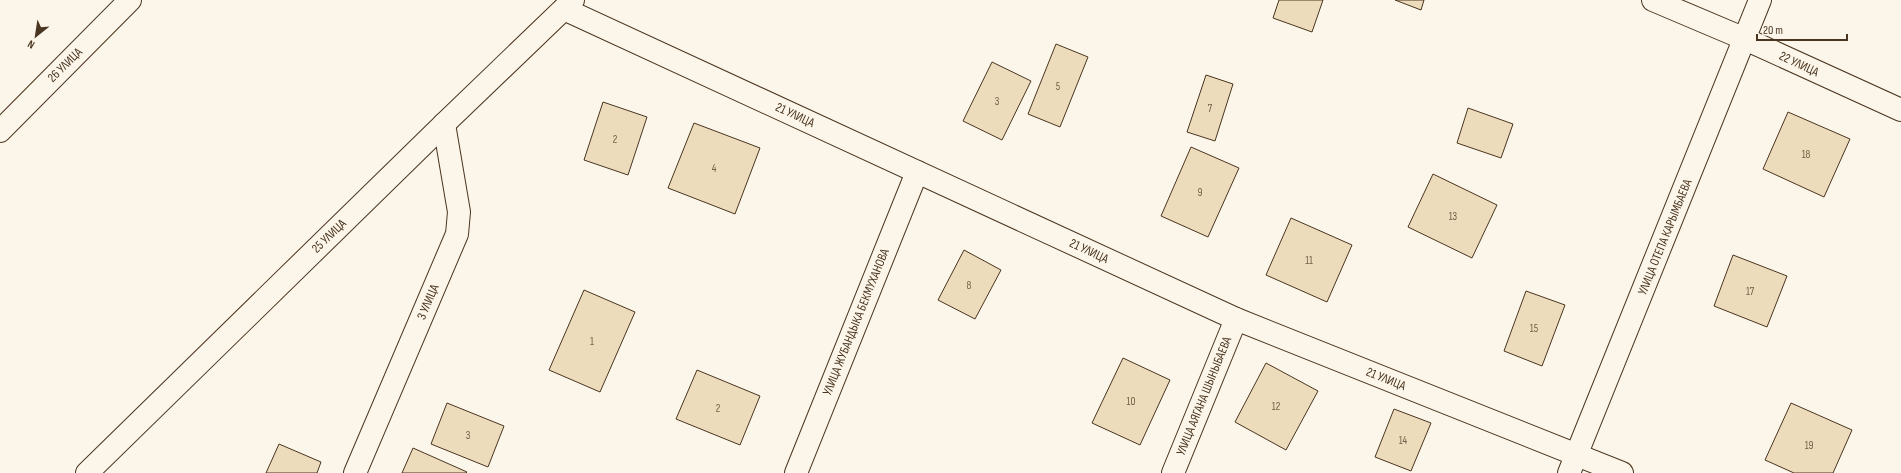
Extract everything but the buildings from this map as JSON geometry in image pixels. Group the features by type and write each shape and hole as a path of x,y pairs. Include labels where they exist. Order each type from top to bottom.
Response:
{"street":[{"name":"26 УЛИЦА","path":"0,131 130,0"},
{"name":"22 УЛИЦА","path":"1653,0 1745,38 1901,110"},
{"name":"УЛИЦА ОТЕПА КАРЫМБАЕВА","path":"1572,464 1760,0"},
{"name":"25 УЛИЦА","path":"87,473 568,4"},
{"name":"21 УЛИЦА","path":"568,4 917,172 1236,319 1572,464 1622,473"},
{"name":"3 УЛИЦА","path":"355,473 457,234 459,212 444,124"},
{"name":"УЛИЦА ЖУБАНДЫКА БЕКМУХАНОВА","path":"796,473 917,172"},
{"name":"УЛИЦА АЯГАНА ШЫНЫБАЕВА","path":"1173,473 1236,319"}]}
